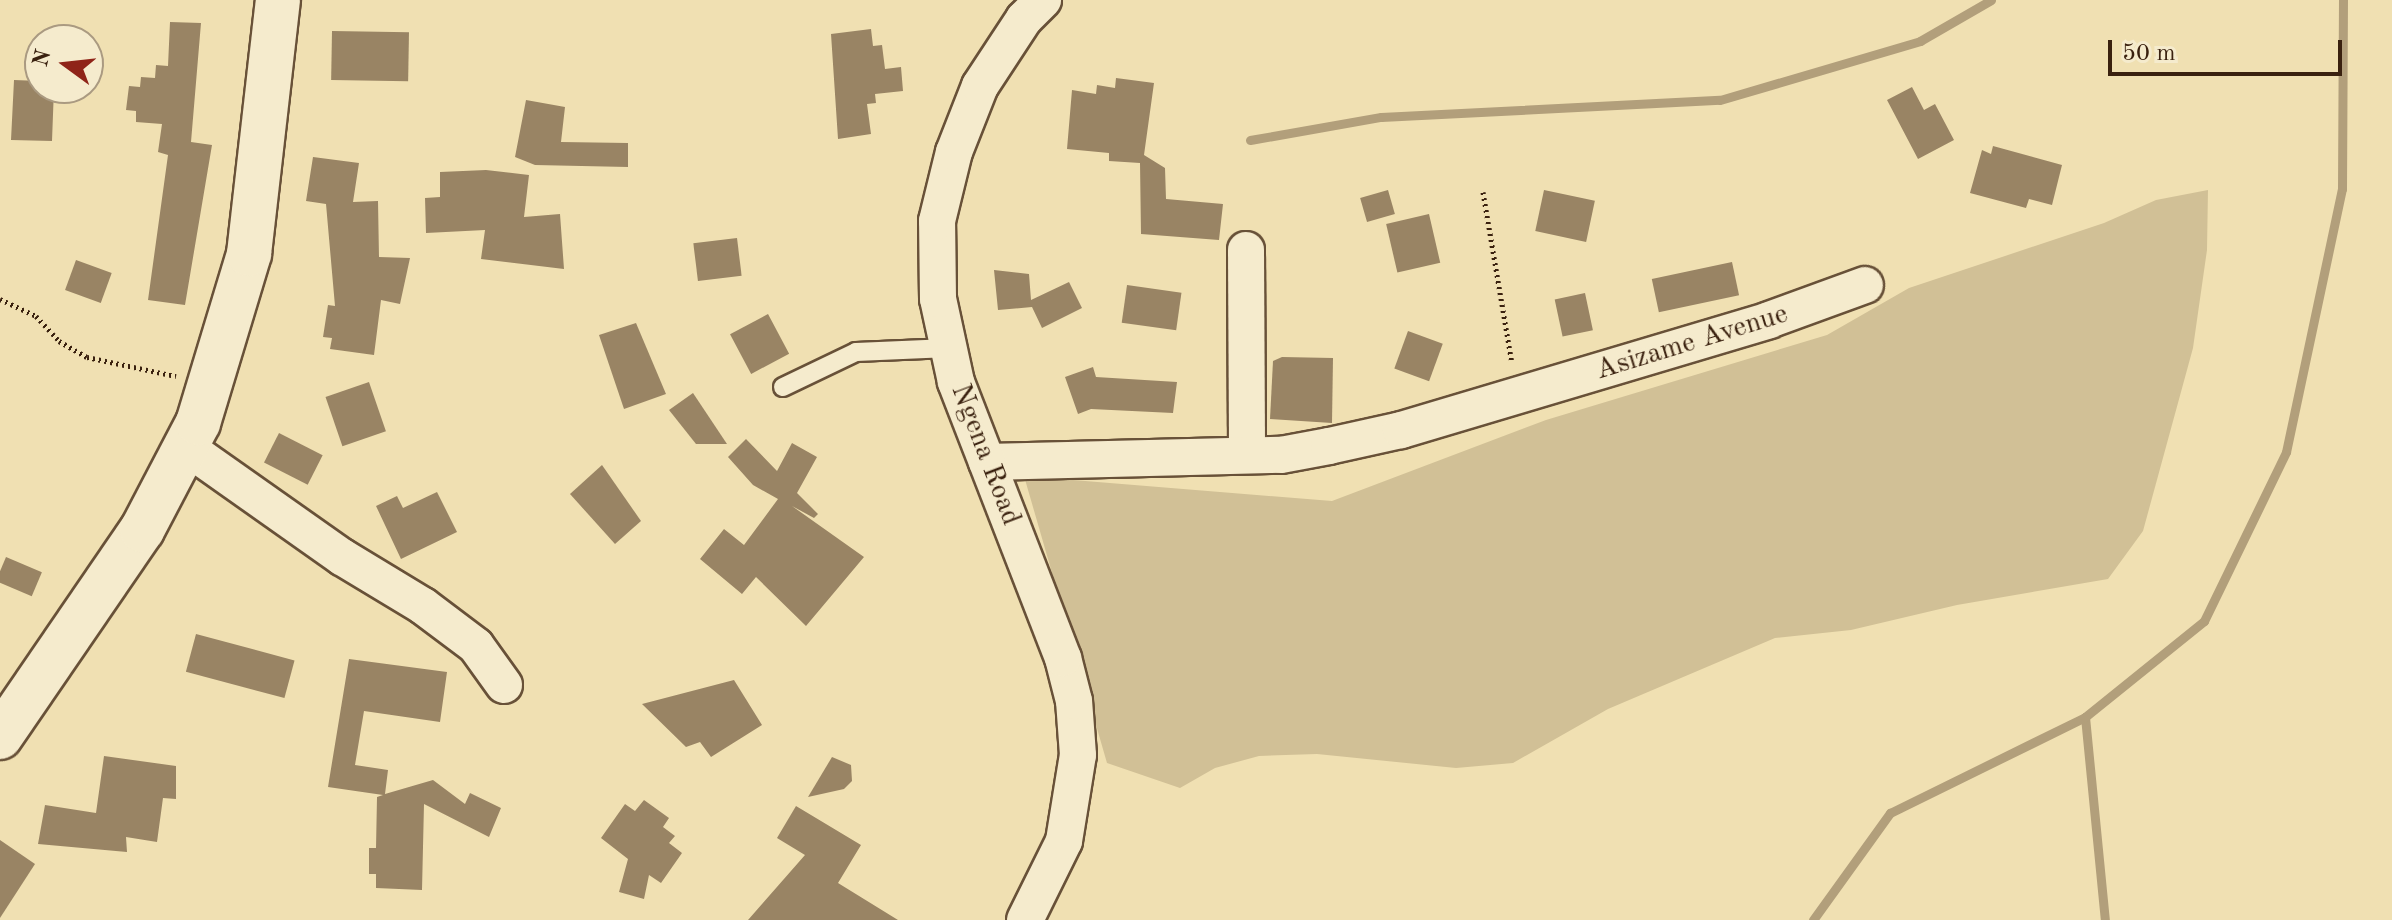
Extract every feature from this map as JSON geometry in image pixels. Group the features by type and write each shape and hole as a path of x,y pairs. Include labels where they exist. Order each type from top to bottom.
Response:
{"street":[{"path":"0,737 142,530 186,447 212,382 249,254 278,0"},
{"name":"Ngena Road","path":"1025,920 1064,841 1078,755 1074,701 1063,658 987,462 949,348 938,299 937,221 954,152 980,86 1024,19 1043,0"},
{"path":"1246,250 1247,455"},
{"name":"Asizame Avenue","path":"987,462 1281,455 1358,440 1518,396 1769,320 1865,285"},
{"path":"186,447 342,557 423,606 476,646 504,685"}],"lane":[{"path":"783,387 856,352 949,348"}],"path":[{"path":"1483,192 1518,396"},
{"path":"0,299 36,316 59,341 87,357 212,382"}],"shaded area":[{"path":"2208,190 2207,250 2193,348 2143,531 2108,579 1957,605 1851,630 1775,638 1608,709 1513,763 1456,768 1317,754 1259,756 1215,768 1180,788 1107,763 1024,476 1332,501 1546,420 1827,335 1909,288 2104,223 2156,200"}],"building":[{"path":"170,22 201,23 191,142 212,145 185,305 148,300 168,155 158,152 162,124 136,122 136,111 126,110 129,86 140,87 141,77 155,78 156,65 168,66"},
{"path":"871,29 873,46 882,45 885,69 901,67 903,91 875,94 876,103 867,104 871,134 838,139 831,34"},
{"path":"332,31 409,32 408,81 331,80"},
{"path":"1116,78 1154,83 1144,155 1165,168 1166,199 1223,204 1219,240 1141,234 1140,163 1109,161 1109,153 1067,149 1072,90 1096,94 1097,85 1115,88"},
{"path":"14,80 24,80 24,104 53,104 52,141 11,140"},
{"path":"1912,87 1924,110 1935,104 1954,140 1918,159 1887,100"},
{"path":"526,100 565,107 561,142 628,143 628,167 535,165 515,157"},
{"path":"1993,146 2062,165 2052,205 2029,199 2026,208 1970,193 1982,150 1991,154"},
{"path":"313,157 359,163 353,202 378,201 379,257 410,258 400,304 381,300 374,355 330,349 332,338 323,337 328,305 335,306 326,204 306,201"},
{"path":"486,170 529,175 524,217 560,214 564,269 481,259 485,230 426,233 425,198 440,197 440,172"},
{"path":"1388,190 1395,214 1367,222 1360,198"},
{"path":"1544,190 1595,201 1586,242 1535,231"},
{"path":"1429,214 1440,263 1397,273 1386,224"},
{"path":"737,238 742,276 698,281 693,243"},
{"path":"76,260 112,273 101,303 65,290"},
{"path":"1732,262 1739,295 1659,312 1652,279"},
{"path":"994,270 1029,274 1031,300 1069,282 1082,308 1042,328 1032,307 998,310"},
{"path":"1127,285 1181,293 1176,330 1122,323"},
{"path":"1585,293 1593,330 1563,337 1555,299"},
{"path":"768,314 789,354 751,374 730,334"},
{"path":"636,323 666,394 624,409 599,335"},
{"path":"1408,331 1443,344 1429,381 1394,369"},
{"path":"1282,357 1333,358 1332,423 1270,419 1273,361"},
{"path":"1093,367 1096,377 1177,382 1173,413 1091,409 1078,414 1065,377"},
{"path":"369,382 386,431 342,446 326,397"},
{"path":"693,393 727,444 696,444 669,410"},
{"path":"279,433 323,455 308,485 264,462"},
{"path":"746,439 777,471 792,443 817,457 797,493 818,514 814,518 792,506 864,557 806,626 756,577 742,594 700,559 724,529 744,545 778,499 753,485 728,457"},
{"path":"602,465 641,521 615,544 570,494"},
{"path":"437,492 457,532 401,559 376,506 397,496 403,508"},
{"path":"6,557 42,572 32,596 0,583 0,571"},
{"path":"196,634 295,660 284,698 186,672"},
{"path":"349,659 447,672 440,722 364,711 355,765 388,770 385,794 433,780 465,804 470,793 501,808 489,837 424,804 422,890 376,888 376,874 369,874 369,848 376,848 377,797 383,795 328,787"},
{"path":"734,680 762,725 711,757 700,742 686,747 642,704"},
{"path":"104,756 176,766 176,799 163,798 157,842 126,837 127,852 38,844 45,805 96,813"},
{"path":"832,757 851,765 852,781 844,789 808,797"},
{"path":"644,800 669,818 663,827 675,836 669,843 682,853 661,883 649,875 644,899 619,892 628,859 601,838 625,804 635,811"},
{"path":"796,806 861,845 838,883 898,920 748,920 805,855 777,838"},
{"path":"0,840 35,864 0,918"}],"waterway":[{"path":"1250,140 1381,117 1720,100 1920,41 1991,0"},
{"path":"1813,920 1890,813 2085,717 2204,621 2286,452 2342,189 2343,0"},
{"path":"2085,717 2105,920"}]}
